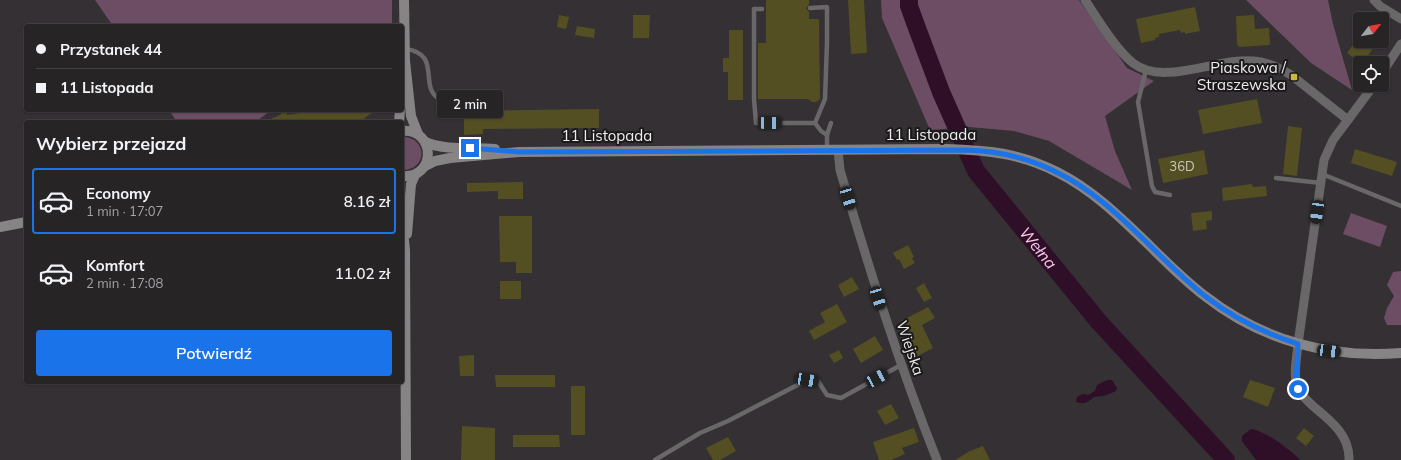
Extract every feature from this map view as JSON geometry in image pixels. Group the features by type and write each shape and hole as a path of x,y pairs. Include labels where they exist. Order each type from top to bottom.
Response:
{"main road":[{"path":"404,0 405,61 411,116 418,134 425,142 428,154 425,166"},
{"path":"404,66 405,61"},
{"path":"404,131 412,131 418,134"},
{"name":"11 Listopada","path":"425,142 435,146 447,148 484,148 519,152"},
{"name":"11 Listopada","path":"415,174 425,166 435,161 450,158 519,152 982,150 1023,158 1040,164 1058,172 1080,185 1100,200 1186,280 1220,307 1261,330 1298,344 1329,351 1374,354 1401,352"},
{"path":"404,176 415,174"},
{"path":"406,460 405,250 411,184 415,174"},
{"path":"0,227 24,222"},
{"path":"404,241 405,250"}],"street":[{"path":"1084,0 1123,54 1132,62 1146,70 1156,73 1170,72 1240,61 1255,61 1283,70 1291,75 1348,120"},
{"path":"1374,0 1380,6 1401,19"},
{"path":"1389,62 1401,44"},
{"path":"1349,460 1348,450 1343,436 1335,424 1307,400 1298,389 1296,382 1298,344 1324,160 1332,140 1369,92"},
{"name":"Wiejska","path":"838,150 842,178 883,312 914,403 937,460"}],"lane":[{"path":"810,8 827,7 825,99 814,123"},
{"path":"762,8 754,9 754,99 756,123 814,123 827,135"},
{"path":"405,49 418,52 423,57 427,64 431,88 433,93 439,99 497,99"},
{"path":"1146,70 1138,102 1152,186 1155,192 1170,195"},
{"path":"827,150 827,135 831,123"},
{"path":"1276,178 1321,179 1401,206"},
{"path":"655,460 700,433 728,421 807,380 818,381 827,395 841,398 901,365"}],"shaded area":[{"path":"95,0 392,0 392,24 112,24"},
{"path":"881,0 1079,0 1127,68 1154,81 1105,116 1115,151 1132,190 1049,141 1014,131 969,127 930,130 882,18"},
{"path":"1246,0 1328,0 1333,24 1352,90 1311,63"},
{"path":"170,112 269,112 258,120 176,120"},
{"path":"404,137 410,138 416,142 422,153 417,165 411,169 404,170"},
{"path":"1351,213 1387,226 1380,247 1343,234"},
{"path":"1401,271 1401,325 1387,325 1384,318 1387,308 1394,296 1387,285 1393,272"},
{"path":"1107,380 1112,380 1117,388 1116,391 1104,396 1094,397 1086,402 1076,402 1077,397 1083,394 1088,395 1095,391 1097,385"},
{"path":"1251,429 1257,430 1270,437 1284,446 1300,460 1256,460 1242,441 1242,436"}],"building":[{"path":"766,0 809,0 809,5 806,8 809,12 809,19 819,19 820,99 816,102 812,102 808,99 758,99 758,43 766,43"},
{"path":"848,0 864,0 867,53 851,54"},
{"path":"1195,7 1200,31 1185,34 1185,32 1181,33 1180,30 1159,34 1159,37 1155,38 1155,40 1141,43 1136,19"},
{"path":"559,15 569,17 566,29 557,27"},
{"path":"633,15 650,15 649,38 633,38"},
{"path":"1254,15 1255,29 1269,28 1270,45 1239,47 1237,44 1236,16"},
{"path":"577,26 595,29 594,38 575,35"},
{"path":"729,30 743,30 743,100 728,100 728,72 723,72 723,58 729,58"},
{"path":"1353,45 1353,48 1373,48 1368,56 1353,56 1353,57 1347,53"},
{"path":"1257,99 1262,123 1203,134 1198,110"},
{"path":"599,109 599,128 483,129 483,134 464,135 464,111"},
{"path":"284,112 287,112 287,115 305,112 373,112 362,120 271,120"},
{"path":"1288,126 1302,128 1297,176 1283,174"},
{"path":"1355,149 1397,162 1392,176 1351,163"},
{"path":"1204,150 1208,174 1163,183 1158,159"},
{"path":"523,182 523,199 498,199 498,191 467,192 467,183"},
{"path":"1252,184 1253,187 1266,186 1267,196 1223,201 1222,188"},
{"path":"1212,211 1212,220 1206,221 1207,229 1193,231 1191,213"},
{"path":"499,216 532,216 532,273 516,273 516,262 500,262"},
{"path":"908,245 914,257 912,258 915,263 904,269 899,259 897,260 893,253"},
{"path":"852,277 859,289 844,297 838,285"},
{"path":"500,281 521,281 521,299 500,299"},
{"path":"924,283 932,298 924,302 916,288"},
{"path":"837,304 847,322 814,340 809,331 825,322 820,313"},
{"path":"928,307 935,318 922,325 933,348 916,357 910,345 913,344 901,321"},
{"path":"875,336 883,350 861,363 853,349"},
{"path":"839,350 843,358 834,363 829,355"},
{"path":"474,355 474,376 460,376 459,356"},
{"path":"495,375 555,375 555,387 496,387"},
{"path":"1250,380 1275,388 1268,407 1243,397"},
{"path":"571,386 585,386 585,435 571,435"},
{"path":"891,404 899,418 885,425 877,411"},
{"path":"462,426 495,428 495,460 461,460"},
{"path":"914,428 919,442 902,448 905,454 891,460 879,460 873,442"},
{"path":"1304,428 1314,436 1306,446 1296,438"},
{"path":"513,435 559,435 560,447 513,447"},
{"path":"728,437 736,451 720,460 713,460 706,448"},
{"path":"983,446 990,460 955,460 970,451"}],"waterway":[{"name":"Wełna","path":"909,0 909,6 941,92 976,171 1099,322 1226,460"}],"place":[{"name":"Piaskowa / Straszewska","path":"1294,77"}],"route":[{"path":"470,148 519,152 982,150 1023,158 1058,172 1080,185 1100,200 1186,280 1204,296 1220,307 1246,323 1298,344 1296,382 1298,389"}]}
